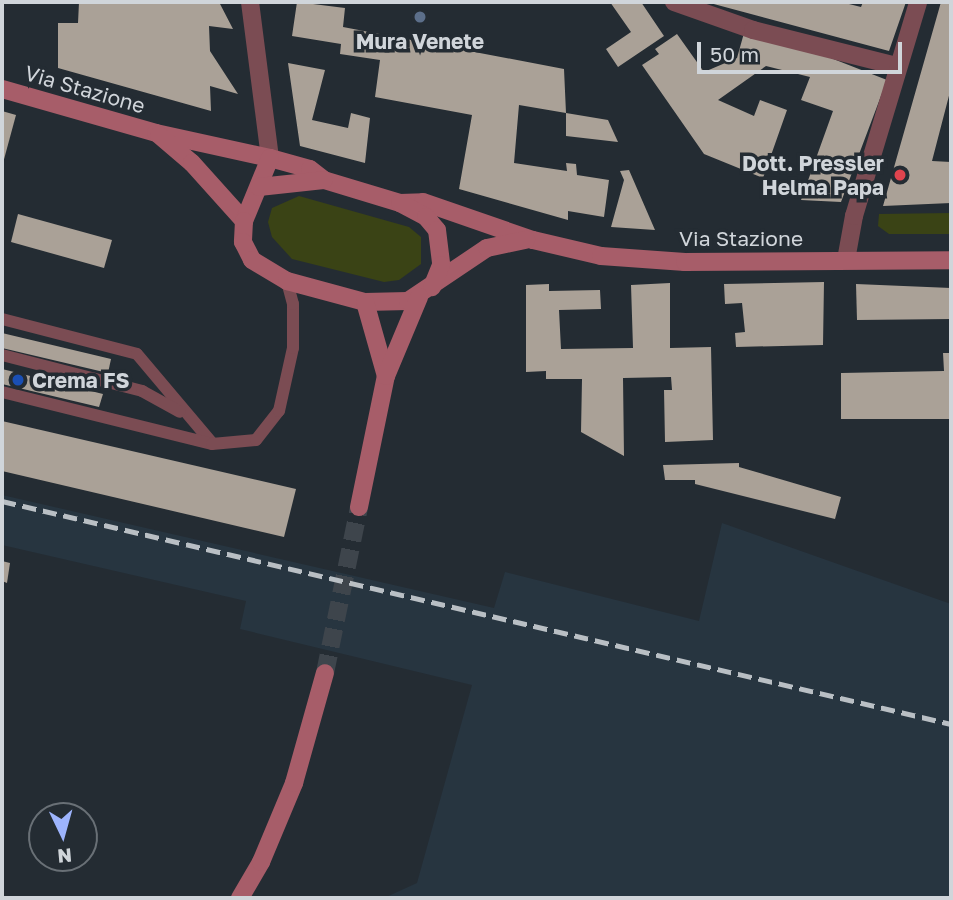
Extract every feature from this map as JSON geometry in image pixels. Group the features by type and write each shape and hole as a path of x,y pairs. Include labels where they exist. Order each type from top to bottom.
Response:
{"street":[{"path":"250,2 271,158 244,221 243,242 251,260 287,281 365,302 387,304 425,293"},
{"path":"674,2 753,30 896,66"},
{"path":"846,260 896,66 918,2"},
{"name":"Via Stazione","path":"2,89 156,133 310,169 324,180 400,203 423,202 456,211 533,240 626,258 951,260"},
{"name":"Via Stazione","path":"156,133 192,163 244,221"},
{"name":"Via Stazione","path":"259,187 324,180"},
{"path":"359,507 386,376 441,265 437,230 426,217 400,203"},
{"name":"Via Stazione","path":"425,293 488,248 510,241 533,240"},
{"path":"365,302 386,376"},
{"path":"240,898 261,862 294,783 325,673"}],"lane":[{"path":"2,392 212,444 256,440 275,421 294,336 293,304 287,281"},
{"path":"2,320 136,354 212,444"},
{"path":"2,355 142,391 195,422"}],"shaded area":[{"path":"2,495 494,608 505,572 699,621 722,523 951,604 951,898 384,898 417,883 472,685 240,629 246,601 2,545"}],"green space":[{"path":"299,196 409,227 421,237 421,264 399,280 384,282 292,259 272,237 268,222 272,208"},
{"path":"951,213 951,234 889,234 878,226 879,214"}],"building":[{"path":"79,2 219,2 233,29 209,26 210,51 238,94 210,86 211,111 58,68 58,23 78,23"},
{"path":"297,2 345,8 343,27 564,69 566,113 519,105 514,163 567,171 566,163 576,164 577,175 609,180 604,217 568,211 568,220 459,189 472,115 375,97 380,60 340,54 341,44 292,36"},
{"path":"610,2 641,2 664,36 618,67 606,49 631,32"},
{"path":"841,2 861,7 863,2 906,2 889,51 710,3"},
{"path":"941,2 951,2 951,88 932,161 951,162 951,203 883,206"},
{"path":"744,33 818,53 887,80 841,202 801,200 833,111 801,100 810,77 766,66 718,100 754,116 760,100 787,110 763,178 704,154 642,65 659,54 655,49 677,34 704,72 737,58"},
{"path":"288,63 325,70 312,120 348,128 351,113 370,118 365,163 300,146"},
{"path":"2,111 16,115 3,163 2,163"},
{"path":"566,113 608,120 618,142 566,136"},
{"path":"629,170 655,230 611,227 624,180 620,171"},
{"path":"18,214 112,240 104,268 11,242"},
{"path":"824,282 823,345 736,347 735,333 745,332 742,303 725,304 724,284"},
{"path":"670,283 670,348 711,347 713,440 665,442 664,390 672,390 671,377 623,378 624,456 581,432 582,379 546,379 546,371 526,372 526,285 549,284 549,291 600,290 601,309 559,310 561,349 633,348 631,285"},
{"path":"856,284 951,288 951,319 857,320"},
{"path":"2,333 111,359 108,373 2,348"},
{"path":"943,353 951,353 951,419 841,419 841,373 944,371"},
{"path":"2,369 103,394 99,407 2,384"},
{"path":"2,421 296,489 284,537 2,471"},
{"path":"739,463 739,467 841,497 835,519 695,484 695,480 665,480 663,465"},
{"path":"2,561 10,563 7,583 2,581"}],"tunnel":[{"path":"325,673 359,507"}],"railway":[{"path":"2,501 951,724"}],"place":[{"name":"Mura Venete","path":"420,17"},
{"name":"Dott. Pressler Helma Papa","path":"900,175"},
{"name":"Crema FS","path":"18,380"}]}
